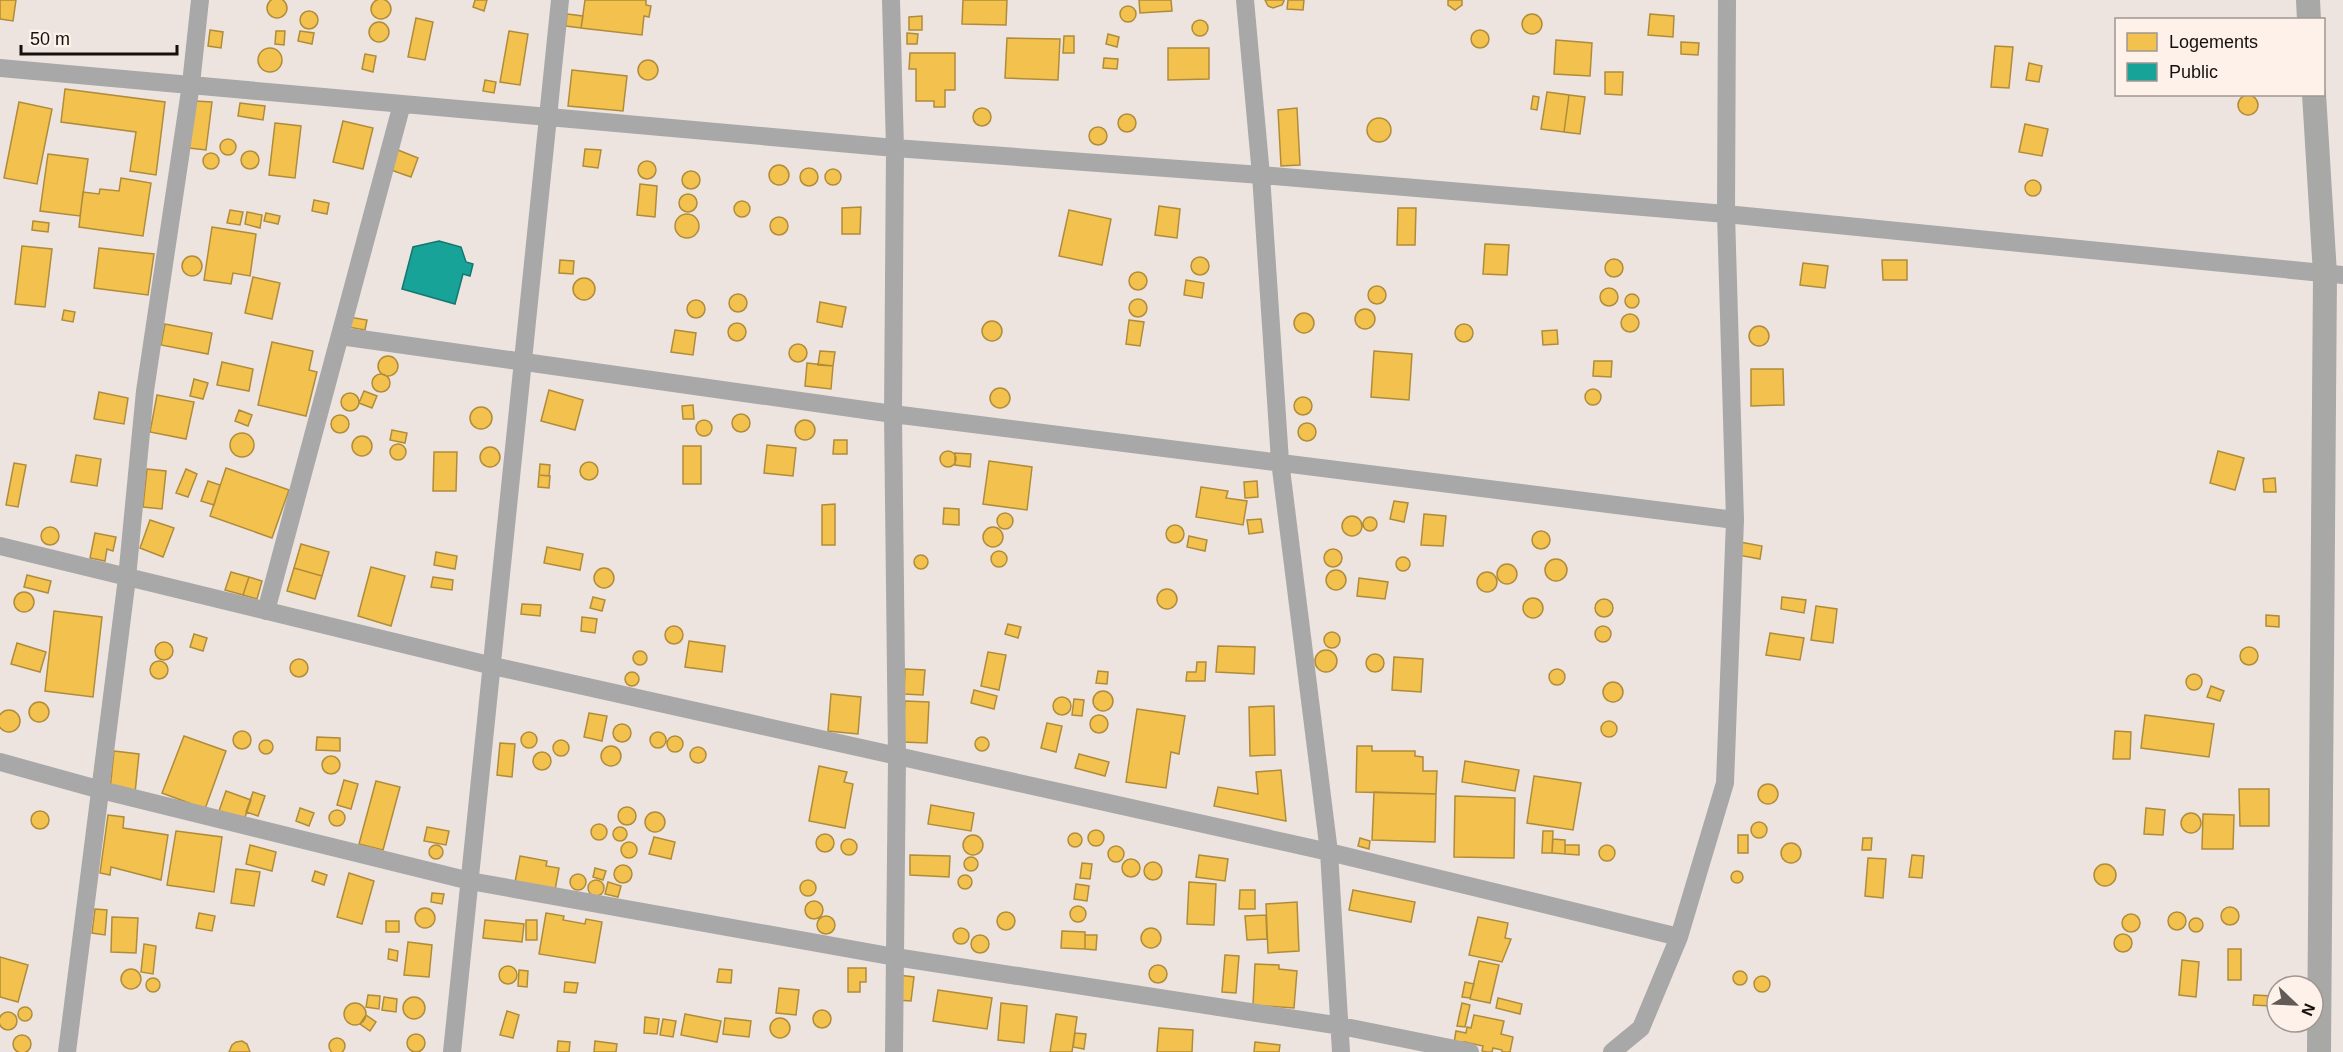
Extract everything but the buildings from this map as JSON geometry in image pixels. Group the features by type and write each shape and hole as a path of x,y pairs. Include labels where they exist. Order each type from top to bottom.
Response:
{"street":[{"path":"67,1052 127,578 145,391 191,84 200,0"},
{"path":"452,1052 560,0"},
{"path":"891,0 895,148 893,414 897,758 894,1052"},
{"path":"1245,0 1261,175 1280,461 1329,852 1341,1052"},
{"path":"1612,1052 1641,1028 1679,937 1725,783 1735,520 1726,214 1727,0"},
{"path":"2308,0 2309,18"},
{"path":"0,68 895,148 1261,175 1726,214 2334,275"},
{"path":"2314,96 2334,275 2319,1052"},
{"path":"266,611 402,104"},
{"path":"340,336 893,414 1735,520"},
{"path":"0,546 493,666 897,758 1329,852 1679,937"},
{"path":"0,762 100,790 470,881 895,957 1341,1026 1470,1052"}]}
